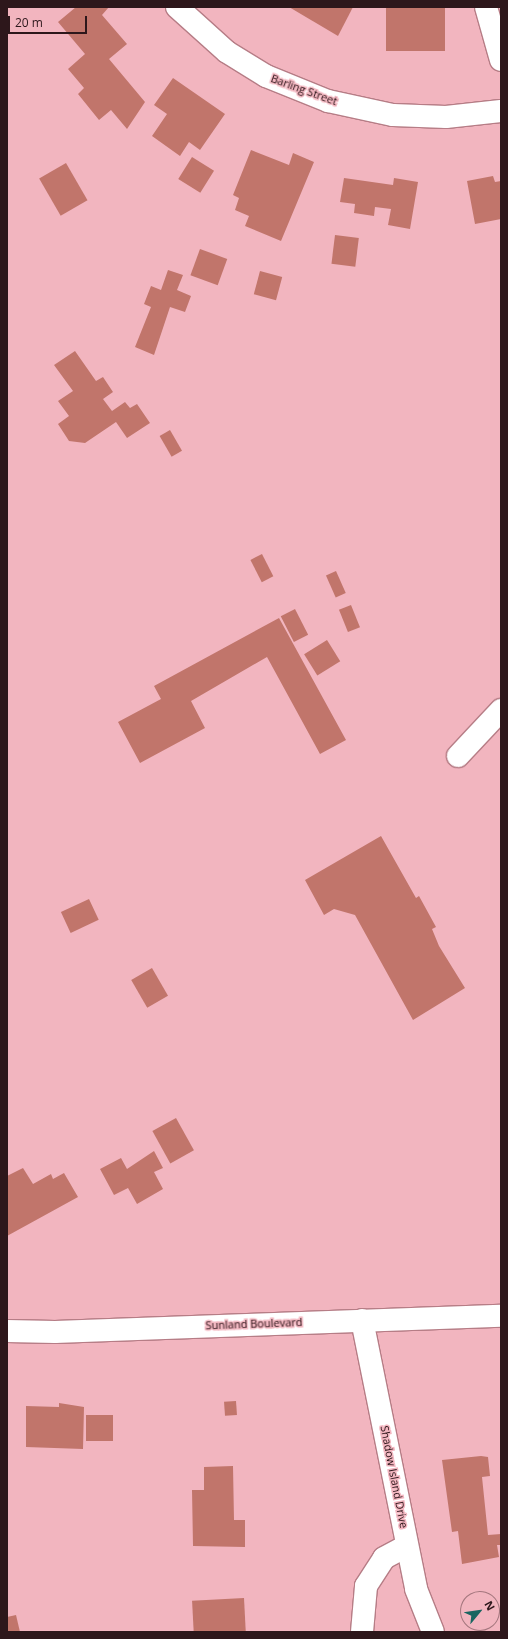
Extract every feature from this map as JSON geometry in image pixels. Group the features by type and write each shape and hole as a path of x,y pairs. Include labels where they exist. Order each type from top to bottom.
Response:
{"street":[{"name":"Barling Street","path":"177,7 227,52 266,76 328,101 393,115 446,117 501,111"},
{"path":"486,7 501,60"},
{"path":"458,756 501,710"},
{"name":"Sunland Boulevard","path":"7,1331 55,1332 501,1316"},
{"name":"Shadow Island Drive","path":"362,1320 416,1589 433,1632"},
{"path":"362,1632 366,1586 384,1558 407,1546"}],"building":[{"path":"76,7 109,7 102,15 127,44 109,59 145,102 127,129 111,110 99,120 78,94 84,88 68,69 85,54 58,22"},
{"path":"289,7 353,7 338,36"},
{"path":"386,7 445,7 445,51 386,51"},
{"path":"173,78 225,114 200,150 189,142 180,156 152,136 167,114 154,105"},
{"path":"251,150 289,165 293,153 314,162 281,241 245,226 249,216 235,210 239,198 233,195"},
{"path":"192,157 214,171 200,193 178,179"},
{"path":"66,163 88,200 61,216 39,178"},
{"path":"493,176 495,182 501,181 501,219 475,224 467,181"},
{"path":"344,178 393,185 394,178 418,182 410,229 388,225 391,209 375,207 374,216 354,213 355,204 340,202"},
{"path":"335,235 359,238 355,267 331,264"},
{"path":"200,249 227,259 218,285 190,275"},
{"path":"168,270 183,275 177,290 191,296 185,312 170,307 154,355 135,347 151,307 144,304 151,286 161,290"},
{"path":"260,271 282,277 276,300 254,294"},
{"path":"75,351 96,381 103,377 113,392 103,399 112,411 125,402 130,408 137,404 150,423 127,438 116,422 85,443 69,441 58,424 69,416 58,401 73,391 54,365"},
{"path":"170,430 182,451 172,457 160,436"},
{"path":"262,554 273,576 262,582 250,560"},
{"path":"336,571 346,593 336,597 326,575"},
{"path":"351,605 360,627 348,632 339,610"},
{"path":"295,609 308,635 294,642 281,616"},
{"path":"279,618 346,740 320,754 267,657 191,701 205,728 140,763 118,722 161,699 154,686"},
{"path":"327,640 340,661 317,676 304,654"},
{"path":"381,836 416,898 419,896 436,927 432,929 439,946 465,988 413,1020 355,915 334,909 324,915 305,880"},
{"path":"89,899 99,920 71,933 61,912"},
{"path":"152,968 168,996 147,1008 131,980"},
{"path":"176,1118 194,1150 170,1163 152,1131"},
{"path":"154,1151 163,1168 154,1172 163,1189 137,1204 128,1188 114,1195 100,1169 121,1158 127,1169"},
{"path":"23,1168 33,1184 51,1174 53,1179 64,1173 78,1197 7,1236 7,1176"},
{"path":"236,1401 237,1415 225,1416 224,1402"},
{"path":"59,1403 84,1407 83,1449 26,1447 26,1406 59,1407"},
{"path":"86,1415 113,1415 113,1441 86,1441"},
{"path":"481,1456 488,1457 490,1476 482,1477 488,1535 501,1534 501,1545 497,1545 499,1557 462,1564 458,1531 452,1532 442,1460"},
{"path":"233,1466 234,1520 245,1520 245,1547 193,1546 192,1490 204,1490 204,1467"},
{"path":"244,1598 246,1632 194,1632 192,1601"},
{"path":"16,1615 20,1632 7,1632 7,1617"}]}
